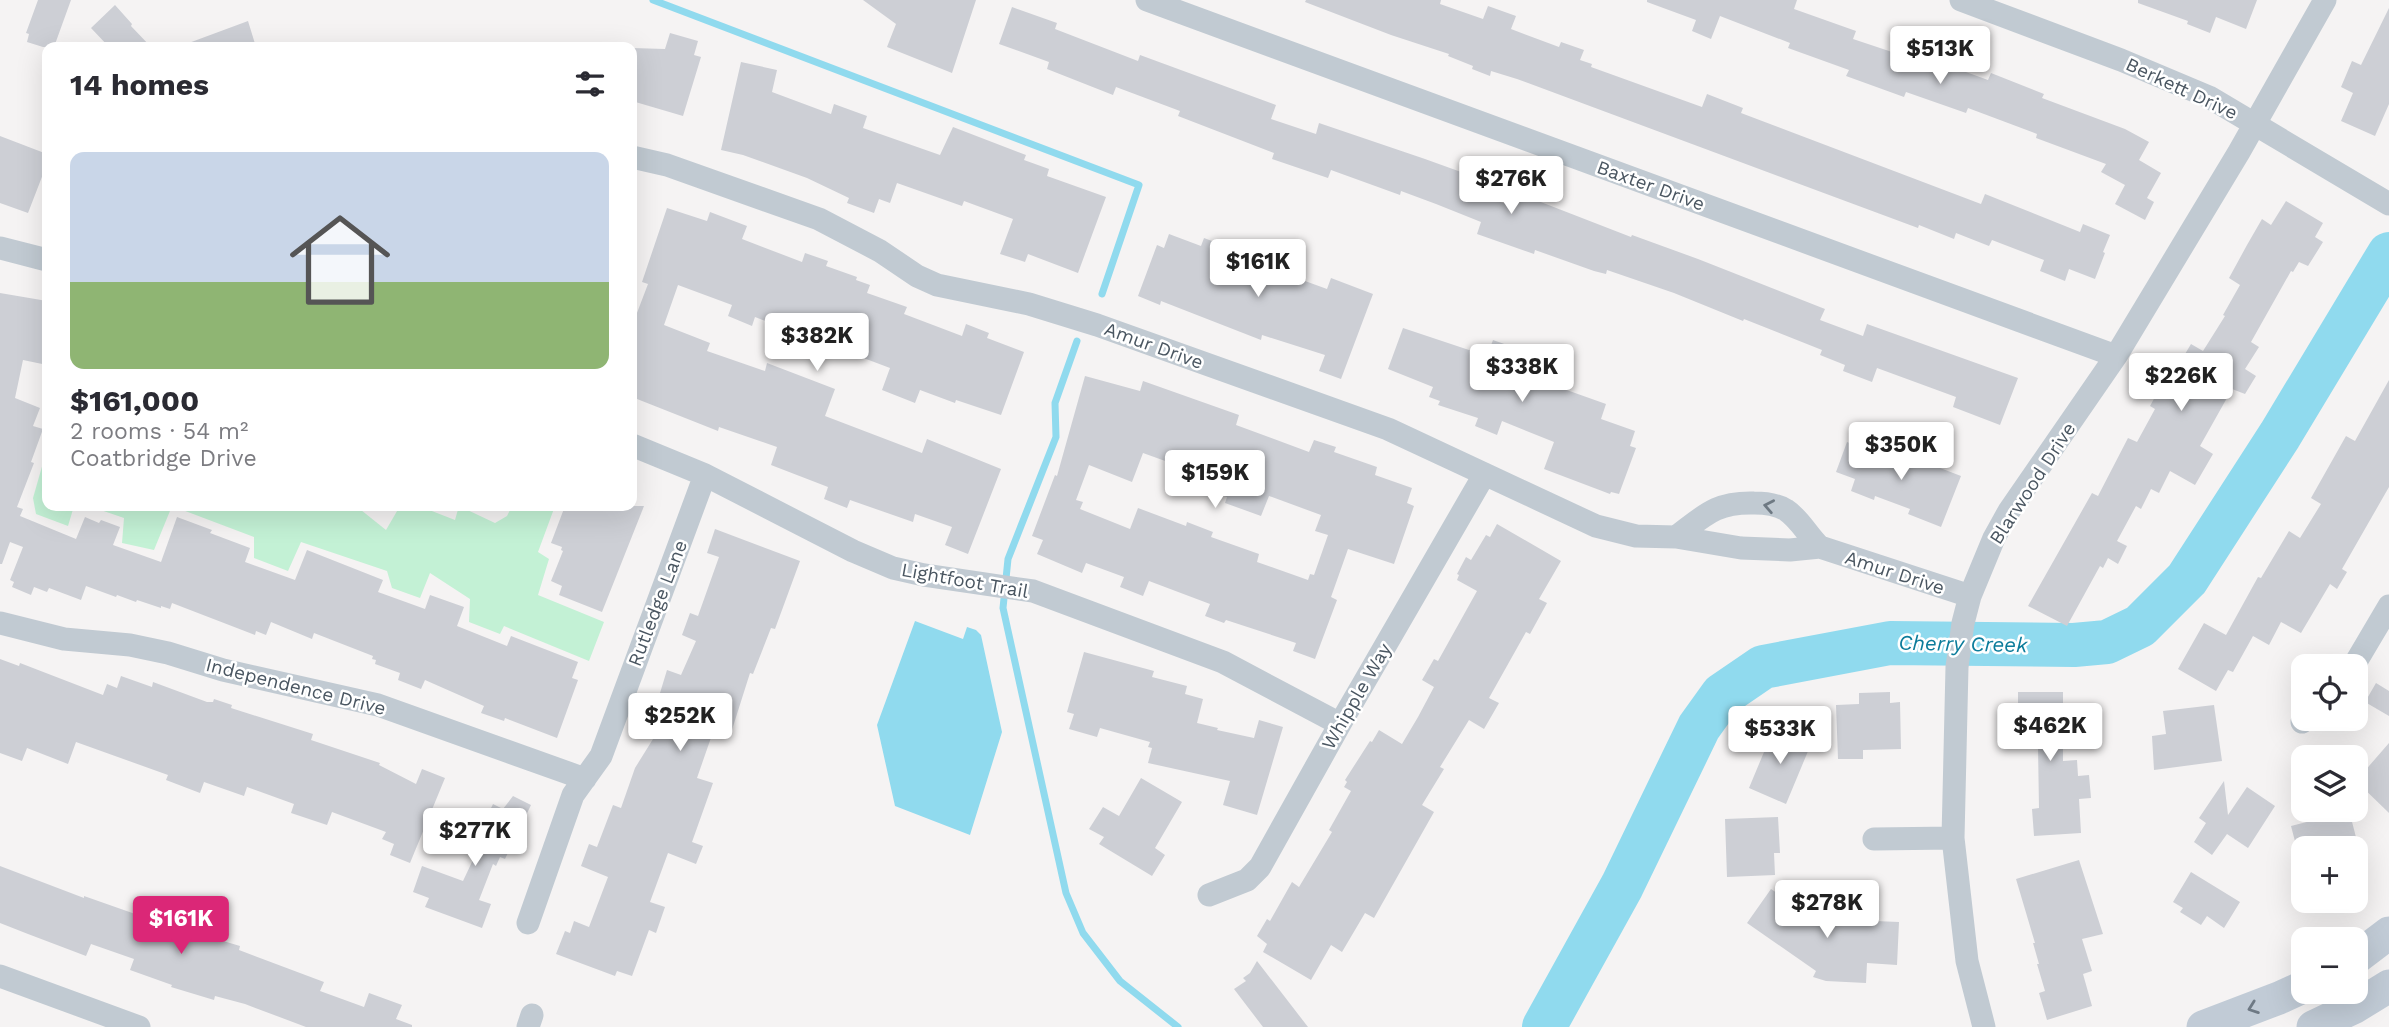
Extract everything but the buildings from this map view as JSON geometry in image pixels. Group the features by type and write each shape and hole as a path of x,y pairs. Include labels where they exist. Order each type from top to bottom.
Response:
{"main road":[{"path":"2368,949 2389,933"},
{"path":"2313,1027 2355,1007 2389,986"},
{"path":"2203,1027 2291,993"}],"street":[{"name":"Baxter Drive","path":"1147,0 2116,356"},
{"name":"Berkett Drive","path":"1961,0 2121,60 2209,97 2389,204"},
{"name":"Blarwood Drive","path":"1984,1027 1967,961 1954,838 1957,667 1970,596 1994,538 2009,511 2116,356 2325,0"},
{"name":"Amur Drive","path":"637,158 667,165 819,219 937,285 1030,304 1097,325 1388,429 1596,526 1636,536 1676,537 1741,548 1790,550 1820,547 1970,596"},
{"path":"0,248 42,259"},
{"name":"Lightfoot Trail","path":"637,447 705,475 853,551 893,568 1033,591 1223,662 1256,677 1340,724"},
{"name":"Rutledge Lane","path":"528,923 573,795 601,756 705,475"},
{"name":"Whipple Way","path":"1209,895 1247,880 1260,867 1484,475"},
{"name":"Amur Drive","path":"1676,537 1718,507 1733,503 1772,504 1787,511 1820,547"},
{"path":"2361,654 2389,606"},
{"name":"Independence Drive","path":"0,623 64,639 130,645 168,653 223,670 378,705 585,779"},
{"path":"1874,839 1954,838"},
{"path":"0,976 139,1027"}],"green space":[{"path":"42,466 42,511 72,511 68,526 36,514 33,498"},
{"path":"104,511 170,511 154,550 122,543 124,518"},
{"path":"185,511 362,511 386,530 397,511 432,511 455,520 458,511 470,511 495,523 507,516 510,511 553,511 538,552 549,559 538,595 604,622 589,661 504,626 500,634 469,622 470,599 430,573 420,598 392,588 387,571 301,542 288,571 254,558 254,537"}],"water":[{"path":"915,621 963,639 967,627 981,635 1002,732 970,835 895,806 877,725"}],"waterway":[{"path":"653,0 1139,185 1102,294"},
{"name":"Cherry Creek","path":"1544,1027 1622,886 1699,727 1722,695 1763,667 1890,643 2074,645 2107,642 2140,626 2187,579 2280,435 2389,254"},
{"path":"1077,341 1055,403 1056,437 1008,559 1003,608 1066,893 1083,933 1120,981 1178,1027"}]}
